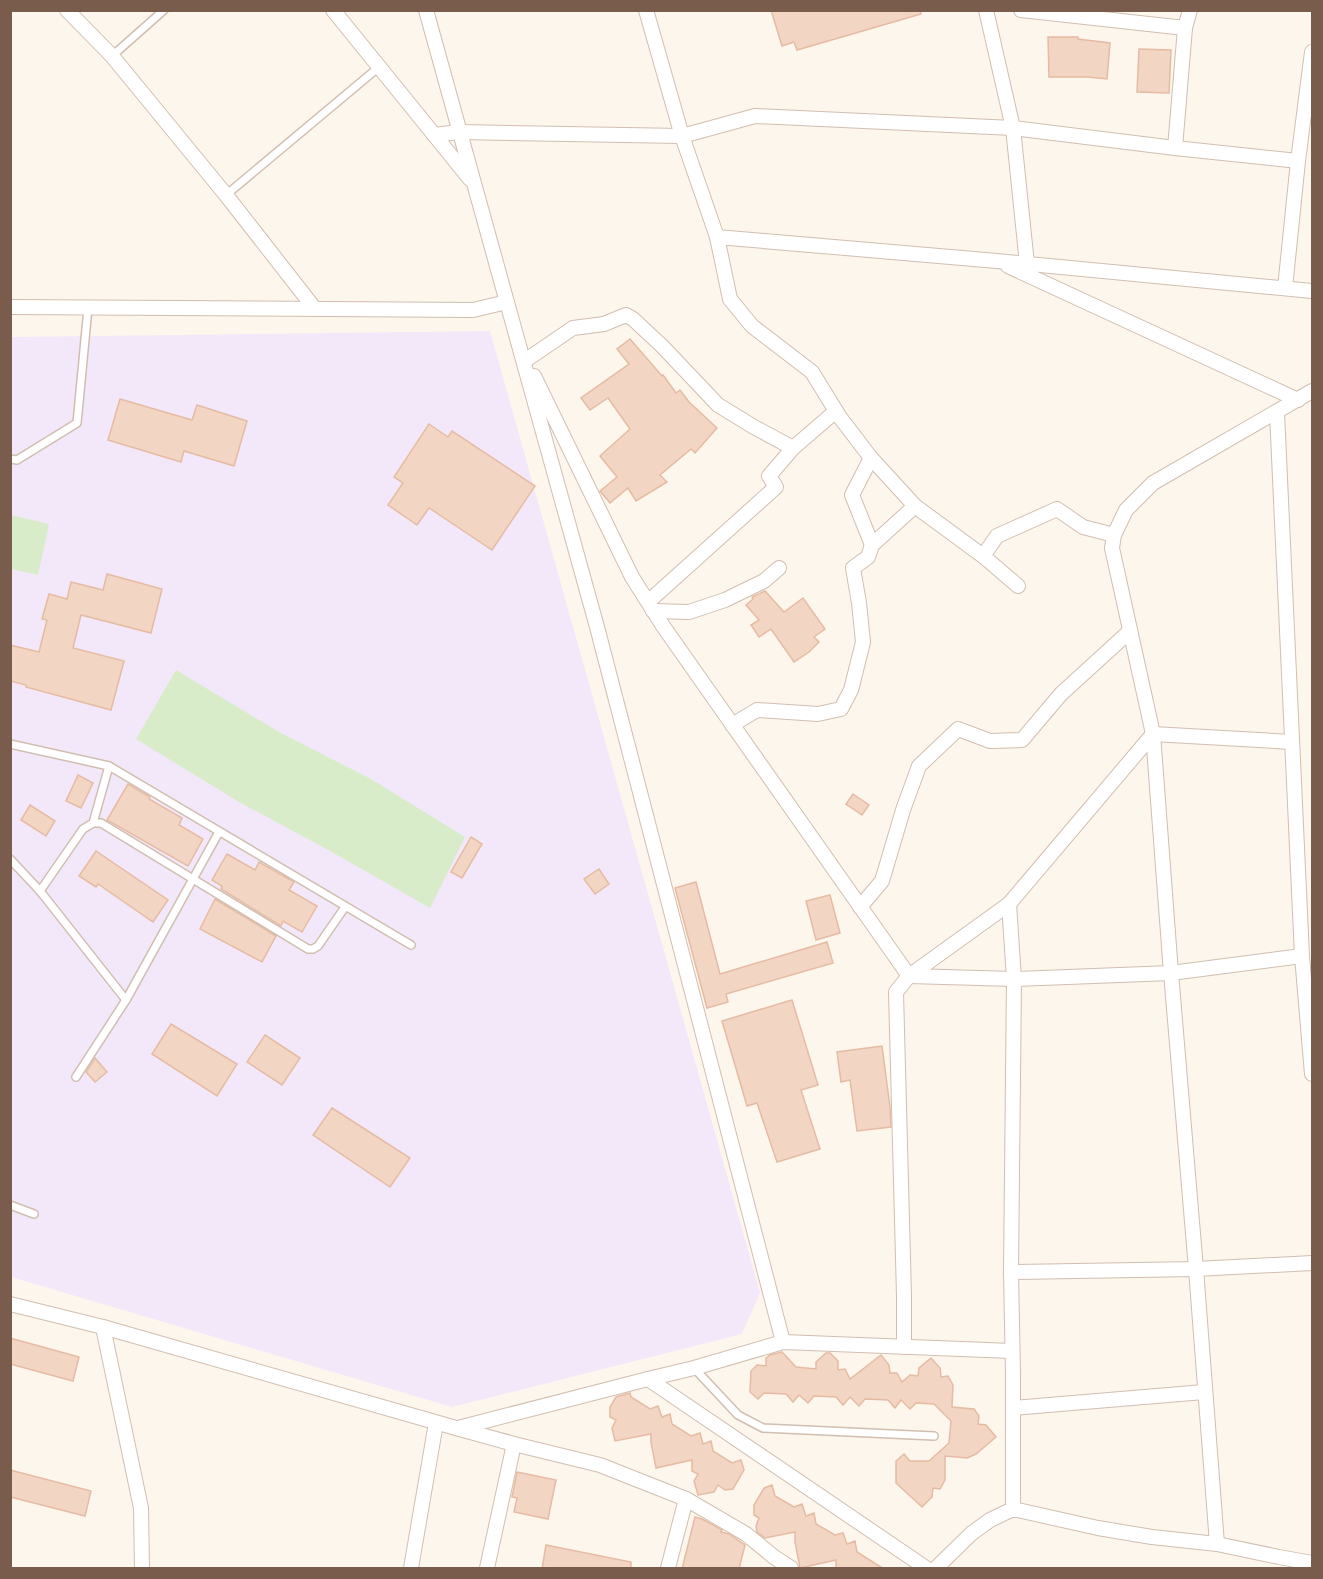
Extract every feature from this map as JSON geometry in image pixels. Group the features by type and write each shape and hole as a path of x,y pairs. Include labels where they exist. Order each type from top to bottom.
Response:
{"street":[{"path":"67,10 112,56 226,195 315,309"},
{"path":"333,10 474,183"},
{"path":"426,10 597,627 783,1342"},
{"path":"646,10 682,136 717,237 730,299 752,326 813,372 836,411 871,458 915,506 983,556 1018,586"},
{"path":"986,10 1013,128 1027,264"},
{"path":"1021,10 1185,28"},
{"path":"1175,148 1185,28 1190,10"},
{"path":"1285,288 1312,52"},
{"path":"434,135 459,132 682,136 755,116 1013,128 1298,161"},
{"path":"717,237 1312,291"},
{"path":"997,261 1298,400"},
{"path":"10,307 473,310 507,302"},
{"path":"526,360 573,328 604,324 626,315 662,346 718,405 793,448"},
{"path":"518,343 632,577 732,725 909,976"},
{"path":"1217,1544 1153,734 1112,548 1114,535 1125,510 1154,483 1312,391"},
{"path":"650,606 776,487 769,476 793,448 836,411"},
{"path":"1277,412 1302,956 1312,1074"},
{"path":"871,458 852,495 872,545"},
{"path":"732,725 757,710 818,714 841,709 851,690 863,642 853,568 868,557 872,545 915,506"},
{"path":"983,556 997,536 1058,509 1083,527 1114,535"},
{"path":"650,606 689,612 725,600 764,581 779,568"},
{"path":"860,907 882,881 919,766 958,729 990,741 1022,740 1061,694 1130,631"},
{"path":"903,1347 904,1296 896,992 909,976 1009,904 1153,734"},
{"path":"1153,734 1292,742"},
{"path":"1009,904 1014,979 1011,1272 1013,1509"},
{"path":"909,976 1014,979 1171,973 1302,956"},
{"path":"1011,1272 1196,1269 1312,1263"},
{"path":"10,1304 103,1327 436,1423 600,1465 686,1499 746,1534 791,1569"},
{"path":"103,1327 141,1508 142,1569"},
{"path":"456,1428 694,1368 783,1342 1012,1351"},
{"path":"648,1379 926,1569"},
{"path":"1013,1408 1204,1392"},
{"path":"411,1569 436,1423"},
{"path":"487,1569 514,1444"},
{"path":"668,1569 686,1499"},
{"path":"936,1569 972,1533 990,1520 1013,1509 1119,1532 1217,1544 1312,1563"}],"lane":[{"path":"112,56 164,10"},
{"path":"226,195 379,67"},
{"path":"10,459 17,460 77,423 88,307"},
{"path":"10,744 109,766 411,945"},
{"path":"93,823 109,766"},
{"path":"40,891 83,829 93,823 101,823 308,949 318,946 345,907"},
{"path":"76,1077 126,1000 219,832"},
{"path":"10,859 40,891 126,1000"},
{"path":"10,1205 34,1214"},
{"path":"694,1368 738,1415 763,1428 934,1436"}],"shaded area":[{"path":"490,331 760,1293 742,1334 452,1407 11,1277 10,337"}],"green space":[{"path":"11,515 49,524 38,575 11,569"},
{"path":"176,670 279,732 371,779 465,837 430,908 239,802 136,739"}],"building":[{"path":"771,10 920,10 921,14 797,50 794,42 782,46"},
{"path":"1048,37 1078,37 1078,39 1110,43 1107,79 1049,77"},
{"path":"1139,49 1171,50 1169,93 1137,92"},
{"path":"630,339 676,393 680,390 689,402 717,428 695,453 691,449 660,475 667,482 636,501 628,488 610,503 600,491 617,477 600,456 630,429 608,398 590,410 581,398 629,364 617,349"},
{"path":"120,399 192,420 197,405 247,421 234,466 184,451 181,462 108,440"},
{"path":"429,424 448,437 452,431 535,486 492,550 429,508 417,525 388,505 403,483 394,477"},
{"path":"107,574 162,589 151,633 81,615 73,648 124,661 111,710 10,681 10,645 39,652 47,620 42,619 49,594 67,599 71,582 103,590"},
{"path":"765,591 784,612 803,598 825,629 814,637 819,642 794,662 771,629 759,637 751,625 759,620 746,605 753,599 752,597"},
{"path":"78,775 93,783 81,808 66,801"},
{"path":"128,784 182,818 179,825 203,839 188,866 107,820"},
{"path":"853,794 869,805 862,815 846,804"},
{"path":"30,805 55,821 46,836 21,820"},
{"path":"471,837 482,844 462,878 451,872"},
{"path":"96,851 168,900 153,922 98,884 96,887 79,876"},
{"path":"227,854 255,870 259,862 294,882 289,890 317,906 302,932 283,921 281,926 221,889 222,886 212,880"},
{"path":"599,869 609,884 595,894 584,879"},
{"path":"696,882 720,974 827,942 833,963 726,994 728,1002 707,1008 675,888"},
{"path":"830,895 840,933 816,940 806,901"},
{"path":"215,899 276,936 262,962 200,929"},
{"path":"792,1000 818,1085 801,1090 820,1149 777,1162 757,1103 747,1106 722,1021"},
{"path":"171,1024 237,1064 217,1096 152,1054"},
{"path":"265,1035 300,1058 282,1085 247,1062"},
{"path":"882,1046 891,1127 857,1131 850,1080 841,1082 837,1052"},
{"path":"95,1058 107,1072 95,1082 86,1072"},
{"path":"332,1108 410,1158 390,1187 313,1135"},
{"path":"10,1338 79,1357 73,1381 10,1364"},
{"path":"782,1352 796,1367 816,1369 816,1362 826,1353 830,1353 838,1361 838,1370 845,1369 850,1379 881,1355 889,1365 890,1373 897,1373 902,1382 910,1375 918,1376 919,1368 931,1358 940,1368 941,1377 948,1376 953,1385 952,1407 974,1409 979,1416 978,1424 986,1425 996,1437 976,1454 967,1458 945,1456 945,1480 940,1489 933,1488 932,1497 922,1507 896,1483 896,1461 904,1454 910,1461 929,1461 949,1443 951,1421 934,1404 916,1403 910,1409 901,1400 895,1408 888,1400 865,1399 859,1406 850,1397 843,1405 836,1397 814,1396 808,1403 799,1395 793,1402 786,1394 764,1393 758,1399 750,1392 751,1371 757,1365 766,1366 766,1358 770,1355"},
{"path":"630,1393 631,1397 650,1409 658,1406 662,1417 670,1414 672,1424 691,1436 700,1433 703,1444 711,1441 713,1451 732,1463 741,1460 744,1470 733,1489 725,1490 718,1485 714,1492 698,1495 694,1481 698,1474 692,1471 692,1460 656,1468 651,1434 615,1441 612,1428 616,1420 610,1417 610,1407 616,1397"},
{"path":"10,1470 91,1491 85,1516 10,1497"},
{"path":"517,1472 556,1480 548,1519 514,1512 517,1498 512,1497"},
{"path":"772,1485 775,1496 794,1507 802,1504 806,1516 814,1513 816,1524 835,1535 843,1533 847,1544 855,1541 857,1552 884,1569 836,1569 836,1560 800,1568 795,1532 765,1538 757,1532 756,1526 759,1518 754,1515 754,1505 764,1488"},
{"path":"695,1517 722,1530 721,1532 729,1534 745,1545 739,1569 682,1569"},
{"path":"546,1545 631,1562 631,1569 542,1569"}]}
